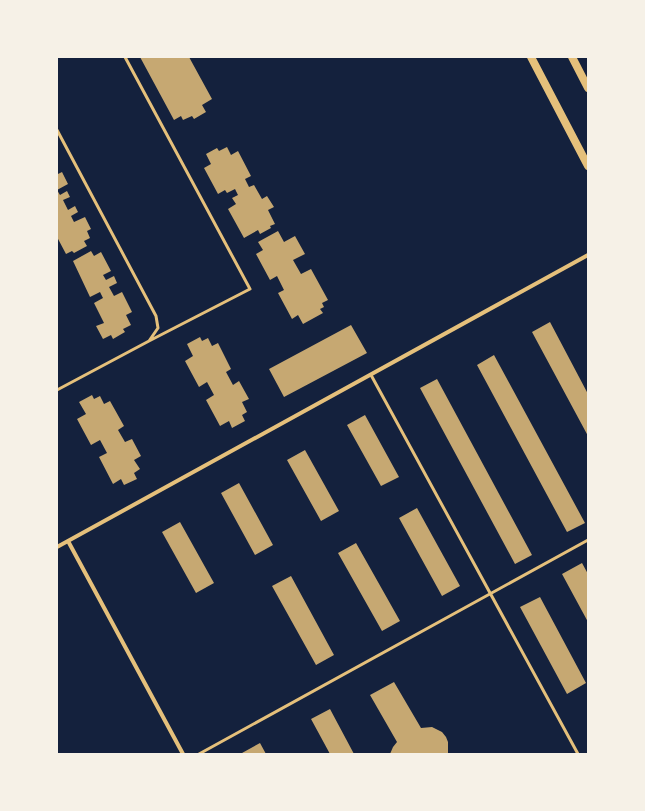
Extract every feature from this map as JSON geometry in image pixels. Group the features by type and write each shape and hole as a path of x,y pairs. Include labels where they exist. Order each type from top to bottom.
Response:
{"main road":[{"path":"531,57 588,166"},
{"path":"572,57 588,88"}],"street":[{"path":"57,547 588,255"},
{"path":"68,541 183,754"}],"lane":[{"path":"57,390 250,289 125,57"},
{"path":"57,130 156,316 158,328 149,341"},
{"path":"371,375 578,754"},
{"path":"199,754 588,540"}],"building":[{"path":"140,57 189,57 212,99 202,105 206,112 194,119 192,116 183,120 181,116 174,120"},
{"path":"227,147 231,155 238,151 251,176 245,179 249,187 254,185 262,199 267,196 274,207 268,210 275,224 260,234 258,230 244,238 228,209 236,204 232,198 238,195 235,189 227,193 225,190 218,194 204,168 211,164 206,154 217,148 219,151"},
{"path":"57,171 58,174 62,172 68,184 57,190"},
{"path":"57,190 60,195 67,191 70,197 63,200 68,210 75,206 78,212 71,216 74,222 85,217 91,229 87,231 90,238 84,241 87,246 74,253 72,251 66,254 57,237"},
{"path":"278,231 284,242 295,236 305,254 293,260 301,274 311,269 328,300 322,303 324,307 320,309 323,313 303,324 298,315 292,319 278,293 284,290 277,276 270,280 256,254 263,250 258,242"},
{"path":"91,251 94,256 101,252 111,271 103,275 106,280 114,276 117,283 109,287 114,296 122,292 132,312 126,315 131,325 123,329 125,332 113,339 111,335 103,339 96,326 104,323 94,303 103,298 100,292 90,297 73,261"},
{"path":"550,322 588,394 588,436 532,332"},
{"path":"351,325 367,353 284,397 269,369"},
{"path":"200,337 202,341 208,338 212,346 218,343 231,369 226,372 233,385 239,381 249,399 242,402 247,412 242,415 245,421 232,428 229,421 220,426 206,400 214,395 207,382 199,387 185,361 193,356 187,344"},
{"path":"494,355 585,523 567,532 477,365"},
{"path":"437,379 532,555 515,564 420,388"},
{"path":"92,395 94,399 100,396 104,404 110,401 124,426 118,430 125,442 132,439 141,456 134,460 140,469 134,473 137,479 124,485 121,479 113,484 99,457 107,453 100,440 91,445 77,419 86,414 79,402"},
{"path":"365,415 399,477 381,486 347,425"},
{"path":"305,450 339,511 321,521 287,460"},
{"path":"239,483 273,545 255,555 221,493"},
{"path":"417,508 460,586 442,596 399,518"},
{"path":"180,522 214,583 196,593 162,532"},
{"path":"356,543 400,621 382,631 338,553"},
{"path":"582,563 588,574 588,622 562,574"},
{"path":"291,576 334,655 316,665 272,586"},
{"path":"540,597 586,683 567,694 520,607"},
{"path":"394,682 421,728 432,727 442,732 446,737 448,742 448,754 390,754 397,742 370,695"},
{"path":"330,709 354,754 330,754 311,719"},
{"path":"260,743 266,754 242,754 242,753"}]}
